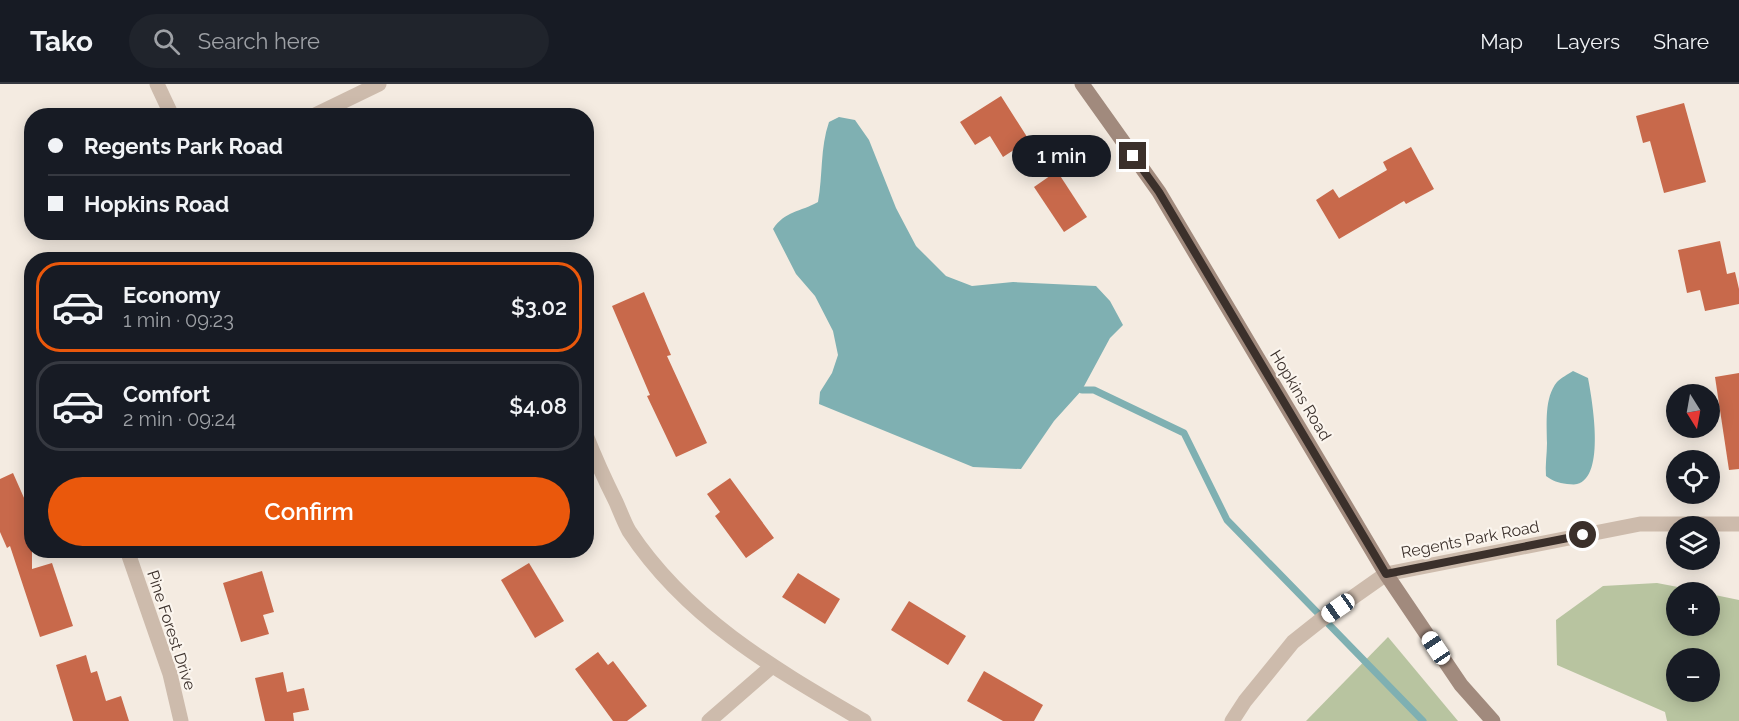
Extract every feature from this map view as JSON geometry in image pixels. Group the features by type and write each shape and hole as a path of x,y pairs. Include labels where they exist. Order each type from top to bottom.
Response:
{"main road":[{"name":"Hopkins Road","path":"1082,84 1159,192 1386,574 1461,685 1493,721"}],"street":[{"path":"157,84 168,108"},
{"path":"330,108 379,84"},
{"path":"594,457 629,530 669,582 711,621 771,667 864,721"},
{"name":"Regents Park Road","path":"1386,574 1640,524 1739,524"},
{"name":"Pine Forest Drive","path":"130,558 170,674 181,721"},
{"path":"1232,721 1245,701 1293,642 1386,574"},
{"path":"709,721 771,667"}],"green space":[{"path":"1657,583 1666,585 1666,636 1720,636 1720,596 1739,600 1739,721 1667,721 1665,712 1557,665 1556,620 1603,586"},
{"path":"1388,637 1458,721 1306,721"}],"water":[{"path":"839,117 855,120 869,140 896,208 916,246 946,276 972,286 1013,282 1096,286 1110,301 1123,325 1110,338 1082,390 1054,421 1021,469 973,467 819,404 820,392 832,373 838,355 833,331 815,296 796,274 773,229 788,215 818,202 826,132 829,122"},
{"path":"1573,371 1588,378 1595,436 1592,467 1586,478 1577,484 1561,483 1546,476 1547,411 1550,396 1557,382"}],"building":[{"path":"1001,96 1029,140 1003,157 990,136 975,145 960,122"},
{"path":"1684,103 1706,182 1664,193 1650,141 1643,143 1636,116"},
{"path":"1411,147 1434,189 1406,204 1404,201 1339,239 1316,200 1333,189 1339,198 1387,170 1383,162"},
{"path":"1057,171 1087,217 1064,232 1034,187"},
{"path":"1720,241 1727,274 1735,272 1739,289 1739,304 1705,311 1700,290 1687,293 1678,250"},
{"path":"644,292 671,355 667,356 707,443 676,457 647,396 650,395 612,306"},
{"path":"1739,373 1739,469 1729,470 1720,410 1720,384 1716,384 1715,377"},
{"path":"13,473 24,498 24,558 32,558 32,569 52,563 73,626 40,637 10,546 7,548 0,532 0,479"},
{"path":"730,478 774,538 746,558 715,516 720,512 707,494"},
{"path":"529,563 564,621 535,638 501,580"},
{"path":"262,571 274,612 263,615 269,634 241,642 223,583"},
{"path":"798,573 840,599 825,624 782,597"},
{"path":"909,601 966,636 948,665 891,630"},
{"path":"598,652 608,665 613,661 647,706 627,721 613,721 575,669"},
{"path":"86,655 91,673 97,671 106,701 121,696 129,721 73,721 56,665"},
{"path":"984,671 1043,705 1034,721 1003,721 967,701"},
{"path":"283,672 287,692 304,688 309,710 293,713 294,721 265,721 255,678"}],"waterway":[{"path":"1082,390 1094,390 1184,433 1227,520 1423,721"}],"route":[{"path":"1133,156 1159,192 1386,574 1583,535"}]}
